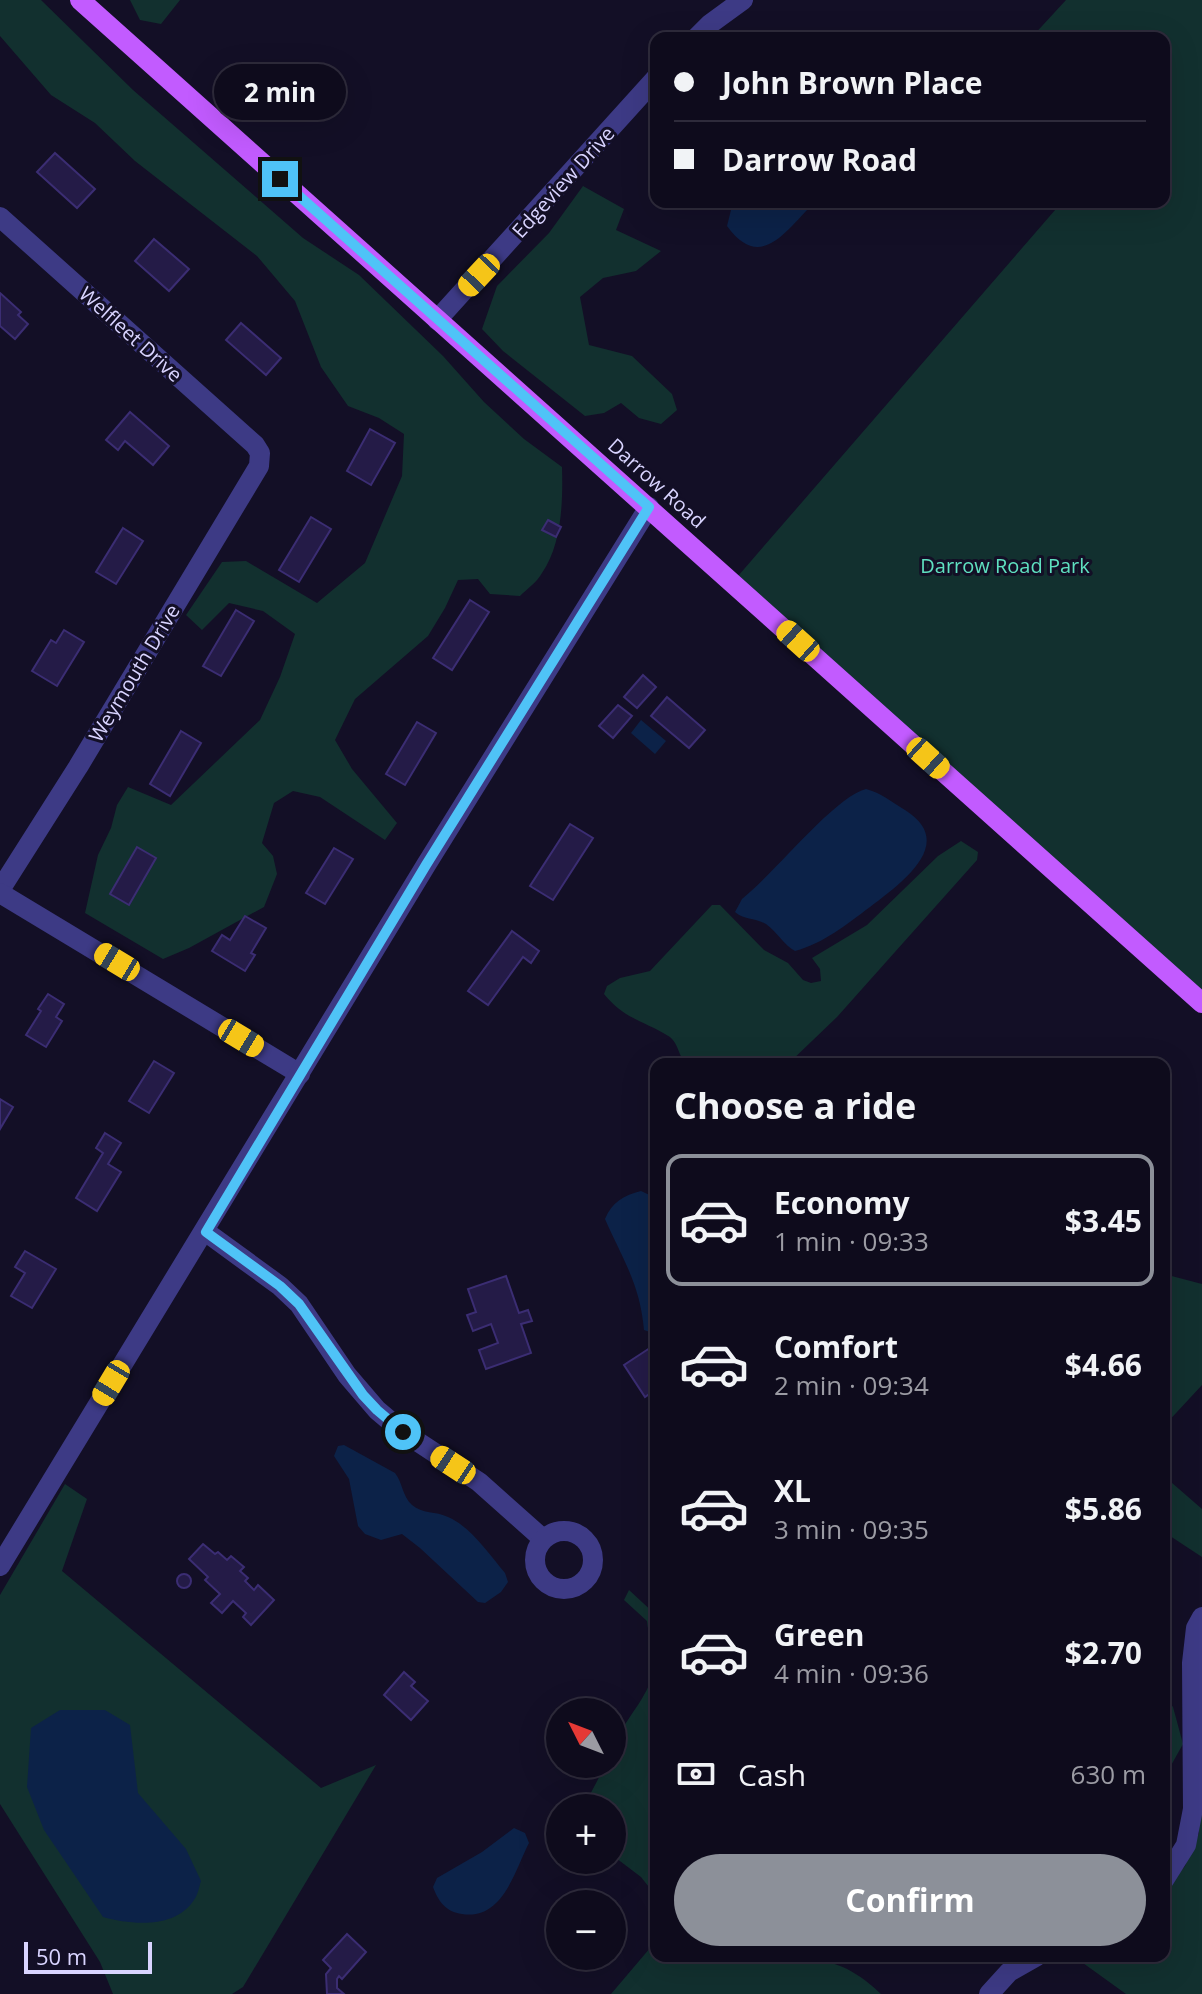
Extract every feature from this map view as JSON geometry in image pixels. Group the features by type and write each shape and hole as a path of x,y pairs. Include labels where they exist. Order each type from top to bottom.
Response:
{"main road":[{"name":"Darrow Road","path":"80,0 1202,1003"}],"street":[{"path":"702,32 743,0"},
{"name":"Edgeview Drive","path":"437,320 650,85"},
{"name":"Welfleet Drive","path":"0,217 244,435 260,453"},
{"name":"Weymouth Drive","path":"0,891 259,466 260,453"},
{"path":"0,1566 649,507"},
{"path":"0,891 300,1074"},
{"path":"206,1232 280,1286 299,1304 347,1375 377,1410 403,1432 479,1482 543,1539"},
{"path":"1170,1870 1186,1845 1193,1809 1192,1663 1196,1628 1202,1617"},
{"path":"989,1994 1009,1972 1026,1962"}],"green space":[{"path":"0,0 41,0 133,90 303,238 359,275 443,356 484,402 524,439 562,467 557,536 549,562 537,579 520,596 490,594 478,579 458,580 428,636 355,699 335,740 352,769 397,823 385,840 320,797 293,791 274,803 262,843 273,856 277,874 264,907 163,959 85,913 98,855 111,828 117,805 128,787 171,805 260,720 295,634 263,611 229,603 202,630 186,615 222,562 246,561 317,603 365,563 402,476 404,434 379,418 348,406 321,367 295,301 257,256 135,161 95,123 51,95 0,36"},
{"path":"130,0 180,0 161,24 140,20"},
{"name":"Darrow Road Park","path":"1066,0 1202,0 1202,1003 732,583 1057,208 1170,208 1170,32 1037,32"},
{"path":"583,186 624,209 616,230 661,251 636,271 603,278 580,297 589,345 632,356 672,394 677,410 661,424 639,418 621,403 604,413 585,416 503,351 482,329 497,286 549,233"},
{"path":"961,841 978,852 977,860 837,1017 794,1058 682,1058 670,1037 628,1015 604,994 607,986 620,978 650,971 712,905 720,905 764,950 788,963 803,980 811,983 821,981 820,969 812,958 867,925 938,856"},
{"path":"1170,1276 1202,1284 1202,1385 1170,1420"},
{"path":"1170,1481 1202,1509 1202,1557 1170,1536"},
{"path":"65,1484 87,1499 62,1571 321,1788 376,1765 243,1987 232,1994 113,1994 100,1962 0,1804 0,1595"},
{"path":"629,1590 650,1609 650,1646 647,1621 624,1600"},
{"path":"1202,1633 1202,1994 1126,1994 1083,1963 1170,1962 1170,1885 1185,1866 1199,1833 1198,1728"},
{"path":"650,1682 650,1888 626,1866 626,1794 590,1794 599,1778 626,1778 626,1724"},
{"path":"1170,1703 1173,1707 1183,1744 1170,1767"},
{"path":"650,1948 650,1962 830,1963 854,1973 881,1994 611,1994"}],"water":[{"path":"732,208 809,208 783,234 762,246 751,246 739,240 727,226"},
{"path":"641,720 666,741 655,754 631,733"},
{"path":"866,789 891,801 920,823 926,836 925,849 909,874 843,927 795,951 766,924 735,912 742,899 821,821 837,806"},
{"path":"641,1191 650,1195 650,1332 644,1330 635,1285 605,1219 619,1200"},
{"path":"344,1445 395,1473 406,1498 416,1508 448,1517 472,1534 505,1573 508,1582 501,1592 485,1603 478,1602 402,1534 381,1540 365,1534 358,1526 349,1479 334,1456 338,1446"},
{"path":"60,1710 105,1710 130,1725 138,1793 186,1849 201,1881 194,1900 176,1916 140,1923 103,1917 44,1830 27,1787 31,1728"},
{"path":"514,1828 525,1833 529,1843 512,1880 497,1902 488,1910 476,1914 456,1913 447,1908 433,1887 437,1878 482,1852"}],"building":[{"path":"55,153 95,189 77,208 37,172"},
{"path":"154,239 189,269 169,291 135,261"},
{"path":"0,293 21,312 18,315 28,324 15,339 0,326"},
{"path":"241,323 281,358 266,375 226,340"},
{"path":"130,412 169,446 153,465 125,441 118,450 106,440"},
{"path":"370,429 395,443 371,485 347,471"},
{"path":"311,517 331,529 299,582 279,570"},
{"path":"548,520 561,527 556,537 542,530"},
{"path":"123,528 143,541 116,584 96,572"},
{"path":"470,600 489,612 452,670 433,658"},
{"path":"236,610 254,621 221,676 203,666"},
{"path":"64,630 84,642 57,686 32,671 51,640 56,643"},
{"path":"643,675 656,687 637,708 624,697"},
{"path":"667,697 705,730 689,748 651,716"},
{"path":"618,705 632,716 613,738 599,726"},
{"path":"417,722 436,733 405,785 386,774"},
{"path":"181,731 201,743 170,796 150,784"},
{"path":"570,824 593,838 553,900 530,886"},
{"path":"137,847 156,858 129,905 110,894"},
{"path":"334,848 353,859 325,904 306,893"},
{"path":"245,916 266,928 251,953 255,955 245,971 212,951 222,935 230,940"},
{"path":"512,931 539,951 531,963 523,957 488,1005 468,991"},
{"path":"48,994 64,1004 56,1017 62,1021 46,1047 26,1035"},
{"path":"154,1061 174,1073 149,1113 129,1101"},
{"path":"0,1099 13,1107 0,1129"},
{"path":"105,1133 121,1143 108,1164 121,1172 97,1211 76,1198 103,1153 96,1148"},
{"path":"25,1251 56,1269 32,1308 11,1296 25,1273 15,1267"},
{"path":"506,1276 519,1313 528,1310 532,1321 521,1324 531,1353 486,1369 479,1350 498,1343 491,1324 473,1331 467,1315 476,1312 468,1289"},
{"path":"650,1348 650,1393 645,1397 624,1365"},
{"path":"203,1544 227,1560 231,1556 244,1567 240,1571 248,1578 245,1581 254,1590 258,1585 274,1600 251,1625 243,1617 246,1613 233,1601 222,1613 211,1603 220,1594 189,1559"},
{"path":"184,1574 191,1581 184,1588 177,1581"},
{"path":"404,1672 415,1682 411,1686 428,1701 411,1720 384,1695"},
{"path":"347,1934 366,1952 342,1979 339,1976 337,1979 337,1988 344,1994 327,1994 326,1974 331,1968 323,1960"}],"route":[{"path":"280,179 649,507 426,865 206,1232 280,1286 299,1304 363,1395 403,1432"}]}
